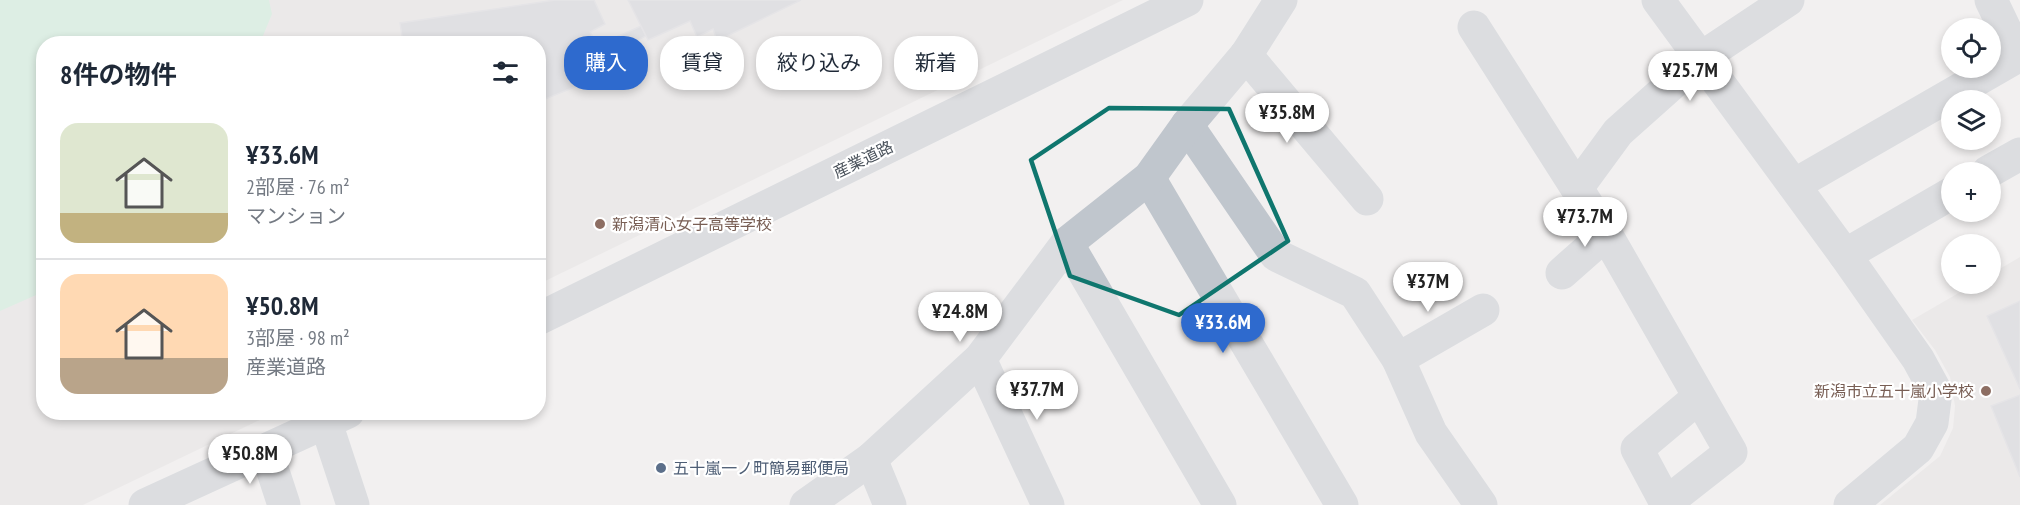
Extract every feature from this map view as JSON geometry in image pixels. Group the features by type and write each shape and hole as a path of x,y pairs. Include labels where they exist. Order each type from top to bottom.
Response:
{"street":[{"name":"産業道路","path":"546,315 1187,0"},
{"path":"806,505 871,459 980,359 1067,243 1149,178 1187,125 1246,55 1281,0"},
{"path":"1658,0 1845,255 1918,359 1936,392 1932,423 1918,447 1850,505"},
{"path":"1577,188 1618,132 1701,58 1788,0"},
{"path":"1794,185 2018,56 1991,0"},
{"path":"1474,27 1606,234 1699,397"},
{"path":"1246,55 1367,200"},
{"path":"1187,125 1276,255 1355,293 1398,359 1431,433 1481,505"},
{"path":"2001,165 2020,154"},
{"path":"1149,178 1342,505"},
{"path":"1845,255 1941,199"},
{"path":"1562,273 1606,234"},
{"path":"1067,243 1220,505"},
{"path":"1398,359 1483,310"},
{"path":"980,359 1048,505"},
{"path":"145,505 333,420"},
{"path":"337,420 353,505"},
{"path":"266,450 284,505"},
{"path":"871,459 890,505"}],"highlighted area":[{"path":"1109,108 1229,109 1288,241 1179,315 1070,276 1031,160"}],"shaded area":[{"name":"新潟清心女子高等学校","path":"38,0 1123,0 978,71 978,36 894,36 894,90 938,90 546,281 546,36 36,36 36,420 259,420 83,505 0,505 0,164"},
{"name":"新潟市立五十嵐小学校","path":"2020,257 2020,505 1880,505 1940,456 1953,428 1955,406 1950,377 1935,350 1912,320 1957,294 2001,294 2001,268"}],"green space":[{"path":"0,0 269,0 272,14 263,36 36,36 36,295 0,311"}],"building":[{"path":"555,0 594,0 605,24 590,32 592,36 564,36 564,90 567,90 546,99 546,36 402,36 400,23"},
{"path":"628,0 801,0 727,36 715,36 713,29 697,36 690,21 648,40"},
{"path":"641,26 646,36 618,36"},
{"path":"2020,301 2020,389 1987,316"},
{"path":"2020,395 2020,477 1991,406"}],"place":[{"name":"新潟清心女子高等学校","path":"600,224"},
{"name":"新潟市立五十嵐小学校","path":"1986,391"},
{"name":"五十嵐一ノ町簡易郵便局","path":"661,468"}]}
